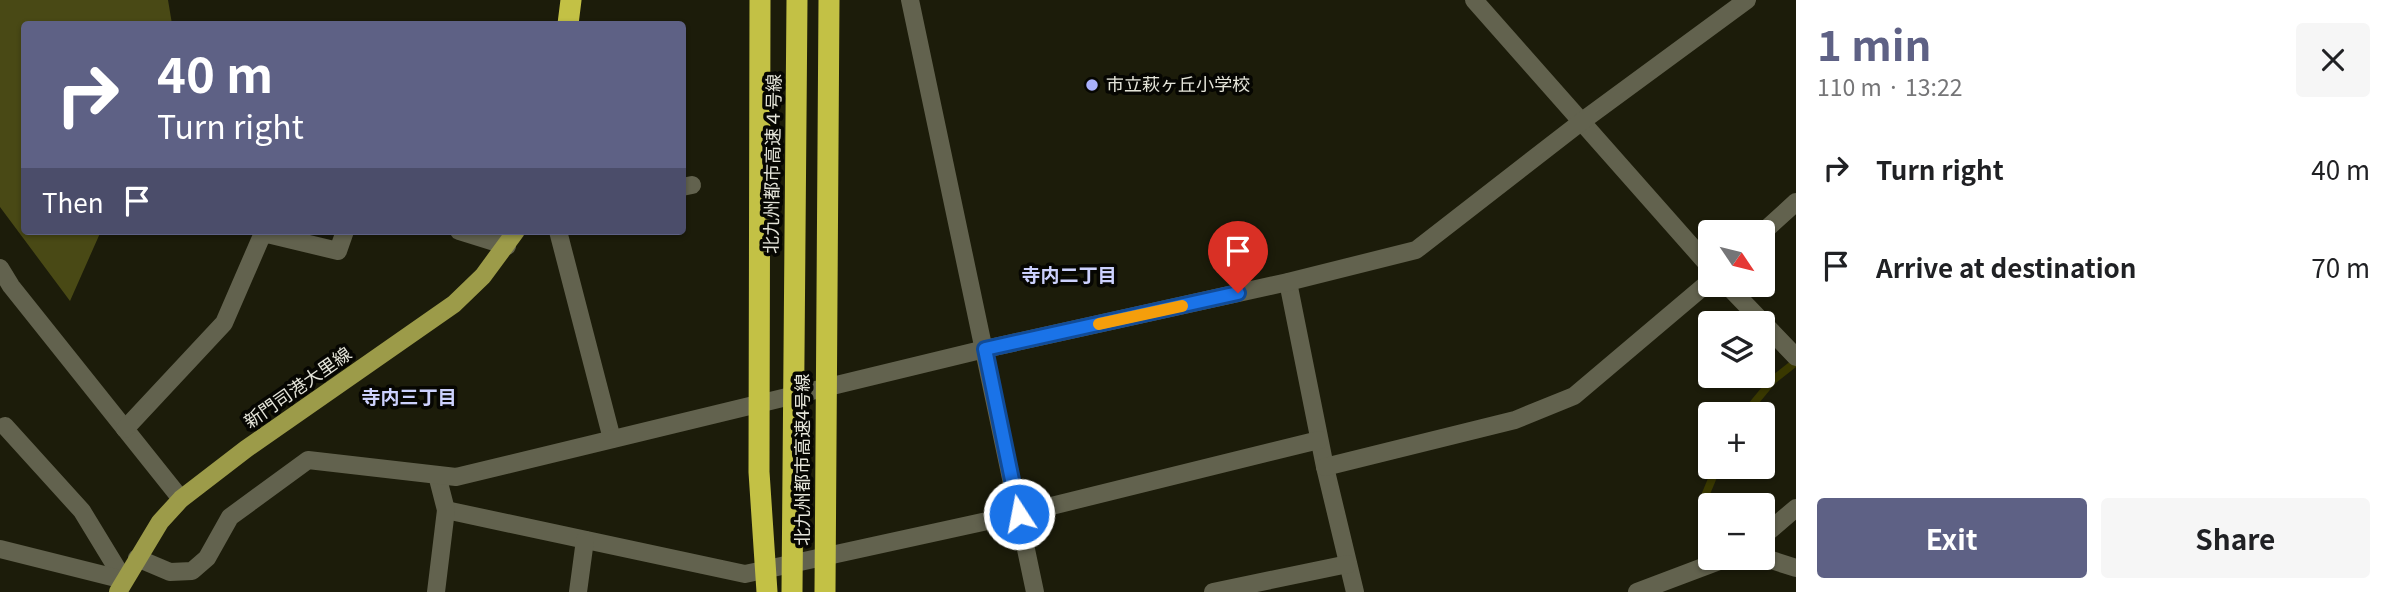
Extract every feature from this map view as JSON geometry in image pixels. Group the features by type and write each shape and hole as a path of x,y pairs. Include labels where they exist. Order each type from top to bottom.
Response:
{"highway":[{"path":"568,21 571,0"},
{"path":"760,0 759,472 767,592"},
{"name":"北九州都市高速４号線","path":"794,329 797,0"},
{"name":"北九州都市高速4号線","path":"825,592 829,0"},
{"name":"北九州都市高速4号線","path":"792,592 794,329"}],"main road":[{"path":"565,0 567,21"},
{"name":"新門司港大里線","path":"121,586 160,522 181,499 246,449 454,304 483,276 512,238"}],"street":[{"path":"910,0 1035,592"},
{"path":"1474,0 1698,254"},
{"path":"137,558 170,572 192,571 207,558 230,517 308,460 456,477 985,349 1288,282 1416,250 1581,122 1747,0"},
{"path":"1775,221 1796,202"},
{"path":"125,429 224,323 261,235"},
{"path":"270,235 338,251 344,235"},
{"path":"489,235 512,238"},
{"path":"559,235 612,439"},
{"path":"0,268 5,291 125,429 181,499"},
{"path":"1288,282 1325,467 1355,592"},
{"path":"1325,467 1515,420 1574,396 1698,291"},
{"path":"1739,298 1796,357"},
{"path":"5,426 82,511 121,586"},
{"path":"446,510 746,574 1019,514 1320,440"},
{"path":"436,592 446,510 437,475"},
{"path":"1775,526 1796,508"},
{"path":"578,592 585,540"},
{"path":"0,550 121,586"},
{"path":"1775,561 1796,568"},
{"path":"1213,592 1348,564"},
{"path":"1637,592 1698,569"}],"shaded area":[{"path":"0,0 168,0 172,21 21,21 21,235 99,235 70,301 0,207"}],"waterway":[{"path":"1755,402 1773,380 1796,362"},
{"path":"1706,493 1712,479"}],"slow traffic":[{"path":"1099,324 1182,306"}],"place":[{"name":"市立萩ヶ丘小学校","path":"1092,85"}],"district":[{"name":"寺内二丁目","path":"1069,275"},
{"name":"寺内三丁目","path":"409,397"}],"route":[{"path":"1019,514 985,349 1238,293"}]}
